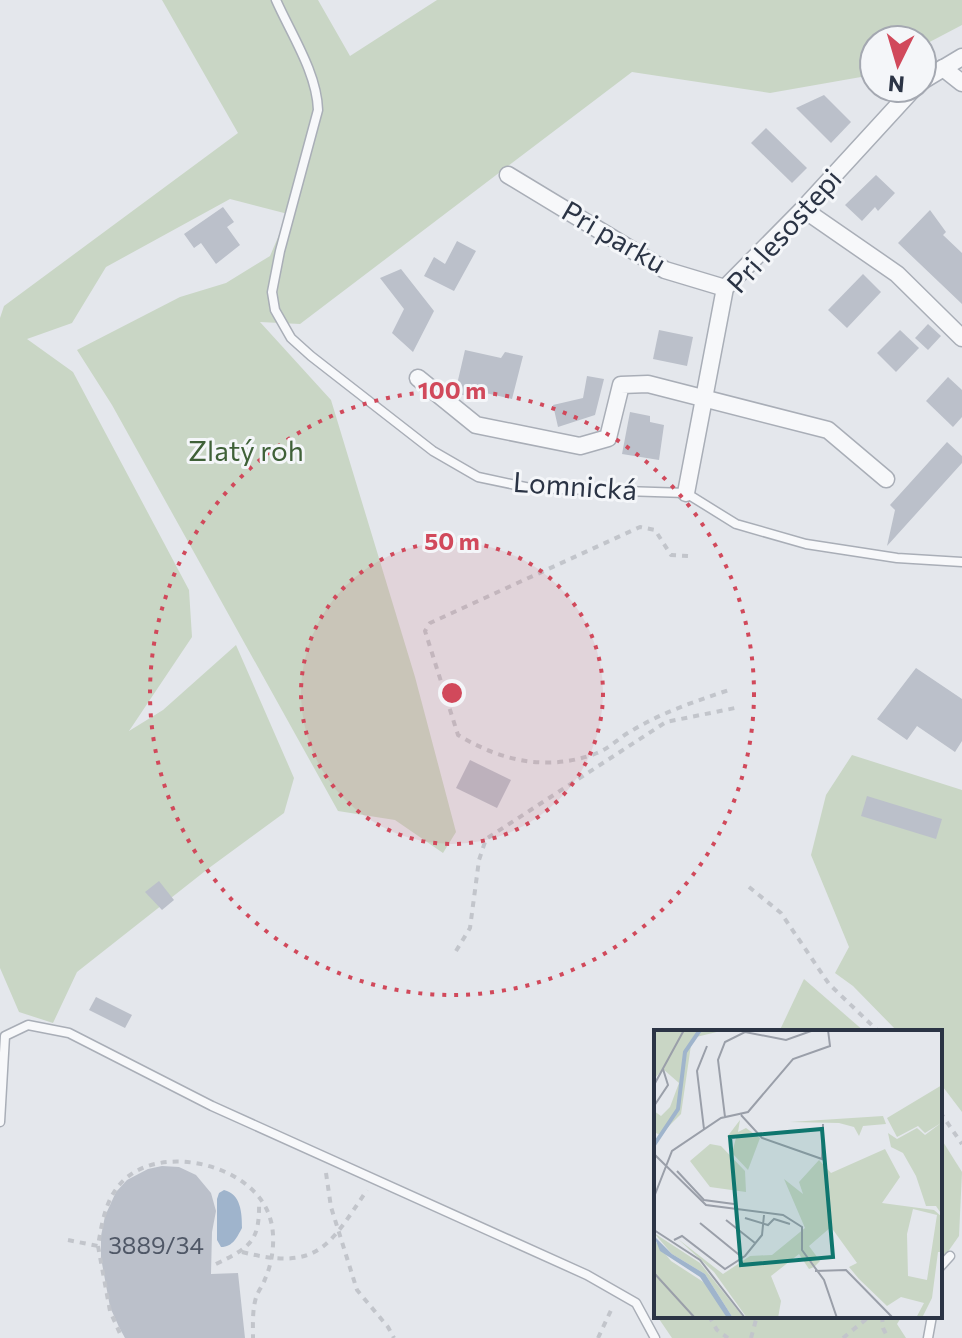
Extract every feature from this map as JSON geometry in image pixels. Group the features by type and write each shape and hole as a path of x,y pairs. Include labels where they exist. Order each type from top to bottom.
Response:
{"street":[{"path":"938,71 962,57"},
{"path":"943,68 962,83"},
{"name":"Pri lesostepi","path":"686,493 725,288 899,104"},
{"name":"Pri parku","path":"508,175 665,270 725,288"},
{"path":"803,209 897,274 962,338"},
{"path":"418,378 476,425 580,446 608,438 621,385 648,384 828,430 886,479"}],"lane":[{"name":"Lomnická","path":"276,0 317,96 318,110 272,292 275,310 291,338 311,356 433,451 478,477 530,488 686,493 736,524 806,544 897,558 962,562"},
{"path":"0,1122 5,1036 28,1025 69,1033 212,1106 577,1270 636,1303 655,1338"},
{"path":"942,1265 950,1256"},
{"path":"928,1338 932,1318"}],"path":[{"path":"688,556 671,555 655,530 640,527 430,623 425,631 458,735 505,758 561,763 600,753 632,730 684,705 729,690"},
{"path":"456,951 470,928 479,860 486,839 666,722 735,708"},
{"path":"749,887 781,913 829,984 877,1030"},
{"path":"942,1115 962,1144"},
{"path":"323,1155 331,1207 357,1290 394,1338"},
{"path":"122,1338 110,1311 98,1246 103,1215 127,1177 149,1165 207,1164 237,1176 259,1199 270,1217 271,1259 266,1279 256,1297 253,1338"},
{"path":"242,1252 271,1259 298,1258 324,1248 340,1231 374,1179"},
{"path":"216,1264 242,1252 256,1238 259,1199"},
{"path":"68,1240 98,1246"},
{"path":"598,1338 620,1294"},
{"path":"710,1318 717,1330 728,1338"},
{"path":"751,1338 756,1318"},
{"path":"843,1338 868,1318"},
{"path":"882,1318 888,1338"}],"green space":[{"name":"Zlatý roh","path":"162,0 318,0 350,56 437,0 962,0 962,25 938,38 938,24 858,24 858,78 770,93 632,72 300,324 260,322 331,400 415,677 456,832 443,853 395,820 338,811 112,405 77,350 180,297 226,283 270,256 288,214 230,199 106,267 72,323 27,339 73,372 189,590 192,637 129,731 163,710 236,645 294,778 284,813 77,972 53,1023 19,1012 0,968 0,318 4,306 238,133"},
{"path":"852,755 962,790 962,1112 942,1086 942,1030 896,1030 853,986 835,973 849,947 811,855 826,795"},
{"path":"804,979 863,1030 780,1030"},
{"path":"942,1140 962,1172 959,1236 942,1260"},
{"path":"658,1318 901,1318 897,1324 906,1338 672,1338"}],"water":[{"path":"224,1190 237,1200 242,1228 232,1243 221,1247 217,1240 217,1199"}],"building":[{"path":"824,95 851,122 831,143 796,108"},
{"path":"766,128 807,168 792,183 751,143"},
{"path":"876,175 895,193 878,211 875,207 862,221 845,205"},
{"path":"223,207 234,222 227,227 240,245 216,264 201,243 194,248 184,234"},
{"path":"930,210 946,232 943,235 962,253 962,304 898,243"},
{"path":"457,241 476,251 454,291 424,276 434,257 445,264"},
{"path":"401,269 434,311 413,352 392,333 404,309 380,278"},
{"path":"863,274 881,292 847,328 828,310"},
{"path":"928,324 941,336 928,350 915,338"},
{"path":"659,330 693,337 687,366 653,359"},
{"path":"900,330 919,348 896,372 877,353"},
{"path":"465,350 501,358 505,352 523,356 512,399 481,392 479,399 455,393"},
{"path":"587,376 604,379 595,415 558,427 553,405 583,398"},
{"path":"948,377 962,390 962,417 953,427 926,401"},
{"path":"630,412 650,416 650,422 664,425 659,460 622,454"},
{"path":"947,442 962,456 962,463 887,546 895,510 890,505"},
{"path":"916,668 962,699 962,741 955,752 917,726 907,740 877,719"},
{"path":"470,760 511,780 497,808 456,788"},
{"path":"867,796 942,819 936,839 861,816"},
{"path":"159,881 174,900 162,910 145,892"},
{"path":"96,997 132,1015 125,1028 89,1010"},
{"path":"179,1167 196,1175 211,1193 216,1211 211,1274 238,1273 245,1338 125,1338 119,1327 110,1307 101,1258 105,1216 116,1192 127,1180 148,1169"}]}
